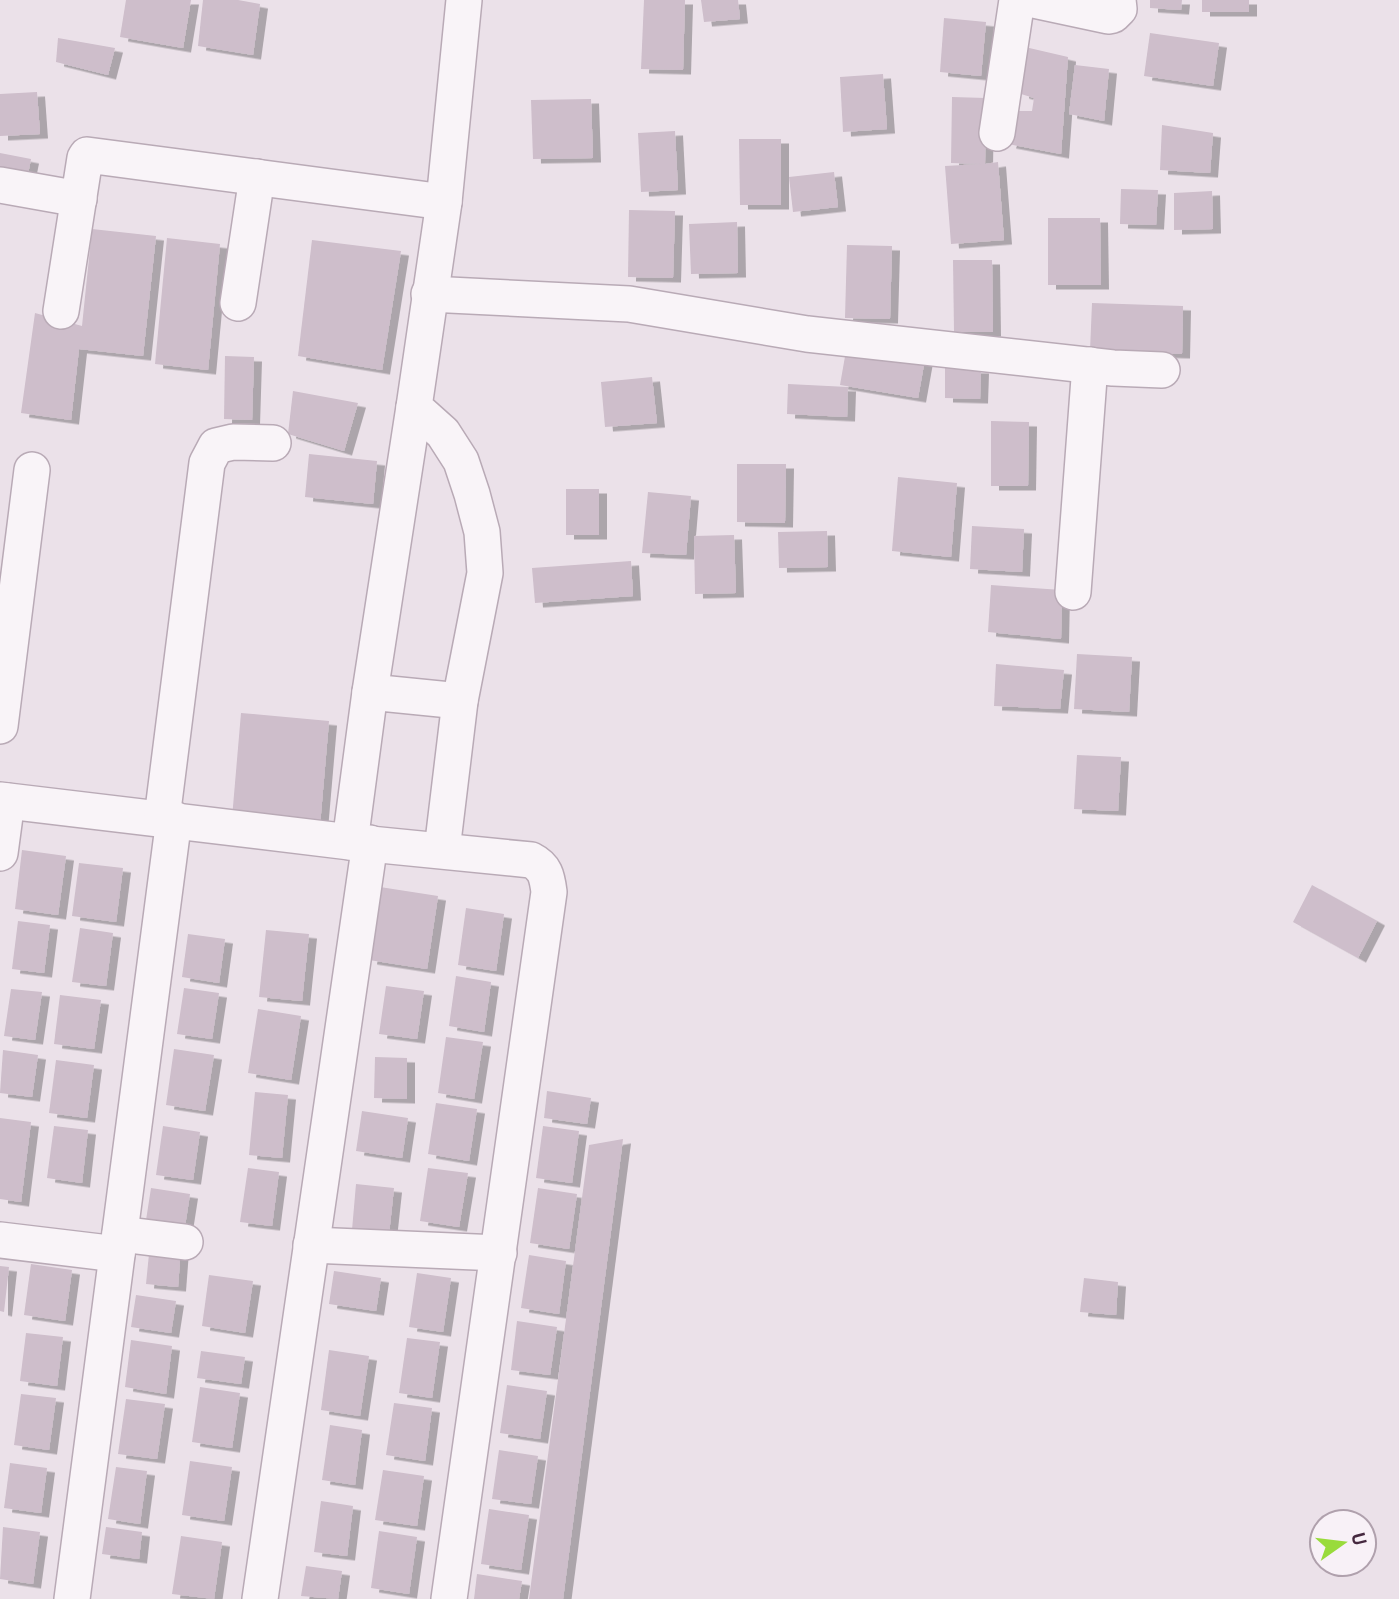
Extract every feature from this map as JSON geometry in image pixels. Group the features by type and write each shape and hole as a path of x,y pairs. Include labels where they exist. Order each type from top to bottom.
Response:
{"street":[{"path":"260,1599 311,1245 360,842 370,692 444,202 464,0"},
{"path":"998,133 1017,0"},
{"path":"1033,0 1108,16 1119,9 1118,0"},
{"path":"61,312 87,155 444,202"},
{"path":"238,303 257,177"},
{"path":"0,185 79,200"},
{"path":"429,294 629,304 807,334 1090,365 1163,370"},
{"path":"1073,592 1090,365"},
{"path":"414,407 443,433 461,461 482,532 485,573 460,701 442,850"},
{"path":"72,1599 118,1244 207,463 216,446 233,442 273,443"},
{"path":"0,726 32,470"},
{"path":"370,692 460,701"},
{"path":"0,853 3,800 531,860 542,865 548,877 549,892 449,1599"},
{"path":"0,1240 118,1244 184,1242"},
{"path":"311,1245 499,1253"}],"building":[{"path":"126,0 191,0 183,48 120,37"},
{"path":"203,0 238,0 260,4 253,55 198,46"},
{"path":"644,0 685,0 683,70 641,69"},
{"path":"701,0 738,0 740,19 704,22"},
{"path":"1150,0 1182,0 1181,10 1150,8"},
{"path":"1202,0 1249,0 1249,12 1202,12"},
{"path":"944,18 986,22 981,76 940,72"},
{"path":"1150,33 1219,43 1213,86 1144,76"},
{"path":"58,38 115,48 108,75 56,62"},
{"path":"1025,47 1068,57 1061,154 1008,144 1019,111 1032,111 1034,98 1021,94"},
{"path":"1075,65 1109,69 1104,121 1069,114"},
{"path":"883,74 887,129 843,132 840,77"},
{"path":"37,92 40,134 0,136 0,94"},
{"path":"952,97 986,98 985,164 998,162 1004,240 951,244 945,166 981,164 951,163"},
{"path":"591,99 593,158 533,159 531,100"},
{"path":"1162,125 1213,133 1210,173 1160,170"},
{"path":"675,131 678,190 641,192 638,133"},
{"path":"739,139 781,139 781,205 740,205"},
{"path":"0,153 31,159 27,179 0,173"},
{"path":"834,172 838,207 793,212 789,177"},
{"path":"1121,189 1158,190 1156,225 1120,224"},
{"path":"1212,191 1213,229 1174,230 1174,193"},
{"path":"629,210 675,211 673,278 628,277"},
{"path":"1048,218 1100,218 1101,285 1048,285"},
{"path":"737,222 738,273 691,274 689,224"},
{"path":"92,229 156,236 143,356 79,349 71,420 21,413 35,313 82,326"},
{"path":"167,238 220,244 208,370 155,364"},
{"path":"312,240 401,251 382,370 298,356"},
{"path":"847,245 892,246 890,319 845,318"},
{"path":"953,260 992,260 993,332 954,332"},
{"path":"1092,303 1183,306 1182,354 1090,351"},
{"path":"847,345 925,359 918,398 840,385"},
{"path":"225,356 254,357 252,420 224,419"},
{"path":"945,368 981,369 980,399 945,398"},
{"path":"652,377 657,423 605,427 601,382"},
{"path":"788,384 848,387 847,417 787,414"},
{"path":"293,391 358,403 344,451 288,434"},
{"path":"991,421 1029,422 1028,486 991,486"},
{"path":"309,454 377,461 373,504 305,497"},
{"path":"737,464 786,464 785,523 737,522"},
{"path":"898,477 957,483 951,557 892,551"},
{"path":"566,489 599,489 599,535 566,535"},
{"path":"648,492 691,496 686,555 642,553"},
{"path":"972,526 1024,529 1022,572 970,569"},
{"path":"827,531 828,567 779,568 778,532"},
{"path":"734,535 736,593 695,594 694,536"},
{"path":"631,561 633,596 535,603 532,568"},
{"path":"991,585 1062,590 1061,639 988,632"},
{"path":"1077,654 1132,657 1129,712 1074,709"},
{"path":"996,664 1064,670 1060,709 994,706"},
{"path":"241,713 329,721 320,825 232,818"},
{"path":"1077,755 1121,757 1118,811 1074,809"},
{"path":"22,850 66,856 58,915 15,909"},
{"path":"79,863 123,868 116,922 72,916"},
{"path":"1312,885 1377,921 1358,958 1293,922"},
{"path":"380,887 438,896 427,969 369,960"},
{"path":"466,908 504,914 496,971 458,965"},
{"path":"18,921 50,925 44,973 12,969"},
{"path":"80,928 113,933 106,986 72,982"},
{"path":"266,930 309,934 302,1001 259,997"},
{"path":"188,934 225,939 219,983 182,977"},
{"path":"456,976 491,982 484,1032 449,1026"},
{"path":"386,986 424,991 417,1039 379,1034"},
{"path":"184,988 219,993 212,1039 177,1034"},
{"path":"11,989 42,992 35,1040 4,1036"},
{"path":"60,995 101,1000 94,1049 54,1044"},
{"path":"258,1009 301,1016 291,1080 248,1073"},
{"path":"446,1037 483,1042 474,1099 438,1093"},
{"path":"174,1049 214,1055 205,1111 166,1105"},
{"path":"3,1050 38,1055 32,1097 0,1093"},
{"path":"375,1057 407,1058 407,1099 374,1098"},
{"path":"56,1060 94,1065 87,1118 49,1113"},
{"path":"547,1091 591,1098 587,1124 544,1118"},
{"path":"255,1092 288,1095 282,1158 249,1155"},
{"path":"436,1103 477,1109 469,1161 428,1154"},
{"path":"362,1111 408,1118 402,1158 356,1151"},
{"path":"0,1118 31,1122 21,1202 0,1199"},
{"path":"54,1126 88,1130 82,1183 47,1178"},
{"path":"163,1126 200,1132 193,1180 156,1175"},
{"path":"543,1126 579,1131 572,1183 536,1178"},
{"path":"623,1139 563,1599 529,1599 589,1145"},
{"path":"248,1168 279,1172 272,1226 240,1222"},
{"path":"428,1168 468,1173 459,1227 420,1221"},
{"path":"356,1184 394,1188 389,1234 352,1230"},
{"path":"151,1188 190,1194 185,1226 146,1220"},
{"path":"538,1188 577,1194 569,1249 530,1243"},
{"path":"150,1244 181,1247 178,1287 146,1284"},
{"path":"529,1255 566,1261 559,1314 521,1308"},
{"path":"31,1264 72,1270 65,1321 24,1315"},
{"path":"0,1266 9,1267 4,1312 0,1311"},
{"path":"334,1271 381,1278 376,1311 329,1304"},
{"path":"417,1273 451,1278 443,1332 409,1327"},
{"path":"209,1275 253,1281 245,1333 202,1326"},
{"path":"1084,1278 1118,1282 1116,1315 1080,1312"},
{"path":"136,1295 176,1301 171,1333 131,1327"},
{"path":"517,1321 557,1327 550,1375 511,1370"},
{"path":"26,1333 63,1337 57,1386 20,1381"},
{"path":"407,1338 440,1342 432,1398 399,1393"},
{"path":"131,1340 172,1346 166,1394 125,1387"},
{"path":"329,1350 369,1356 360,1416 321,1410"},
{"path":"201,1351 245,1357 241,1384 197,1378"},
{"path":"507,1385 547,1391 540,1439 500,1433"},
{"path":"200,1387 240,1393 232,1448 192,1442"},
{"path":"21,1394 56,1398 49,1450 14,1445"},
{"path":"126,1399 165,1404 157,1459 118,1454"},
{"path":"394,1403 432,1408 425,1461 386,1455"},
{"path":"330,1425 362,1430 355,1485 322,1480"},
{"path":"499,1450 538,1456 531,1504 492,1499"},
{"path":"190,1461 232,1467 224,1521 182,1515"},
{"path":"10,1463 47,1468 41,1513 4,1508"},
{"path":"116,1467 147,1471 140,1524 108,1519"},
{"path":"383,1470 424,1476 417,1526 375,1520"},
{"path":"321,1501 353,1506 347,1556 314,1552"},
{"path":"489,1509 529,1515 521,1570 481,1564"},
{"path":"3,1527 40,1532 33,1584 0,1579"},
{"path":"106,1527 142,1532 139,1559 102,1554"},
{"path":"379,1531 417,1537 409,1594 371,1588"},
{"path":"181,1536 222,1542 214,1599 172,1594"},
{"path":"306,1566 342,1571 338,1599 301,1596"},
{"path":"477,1574 522,1581 519,1599 474,1599"}]}
